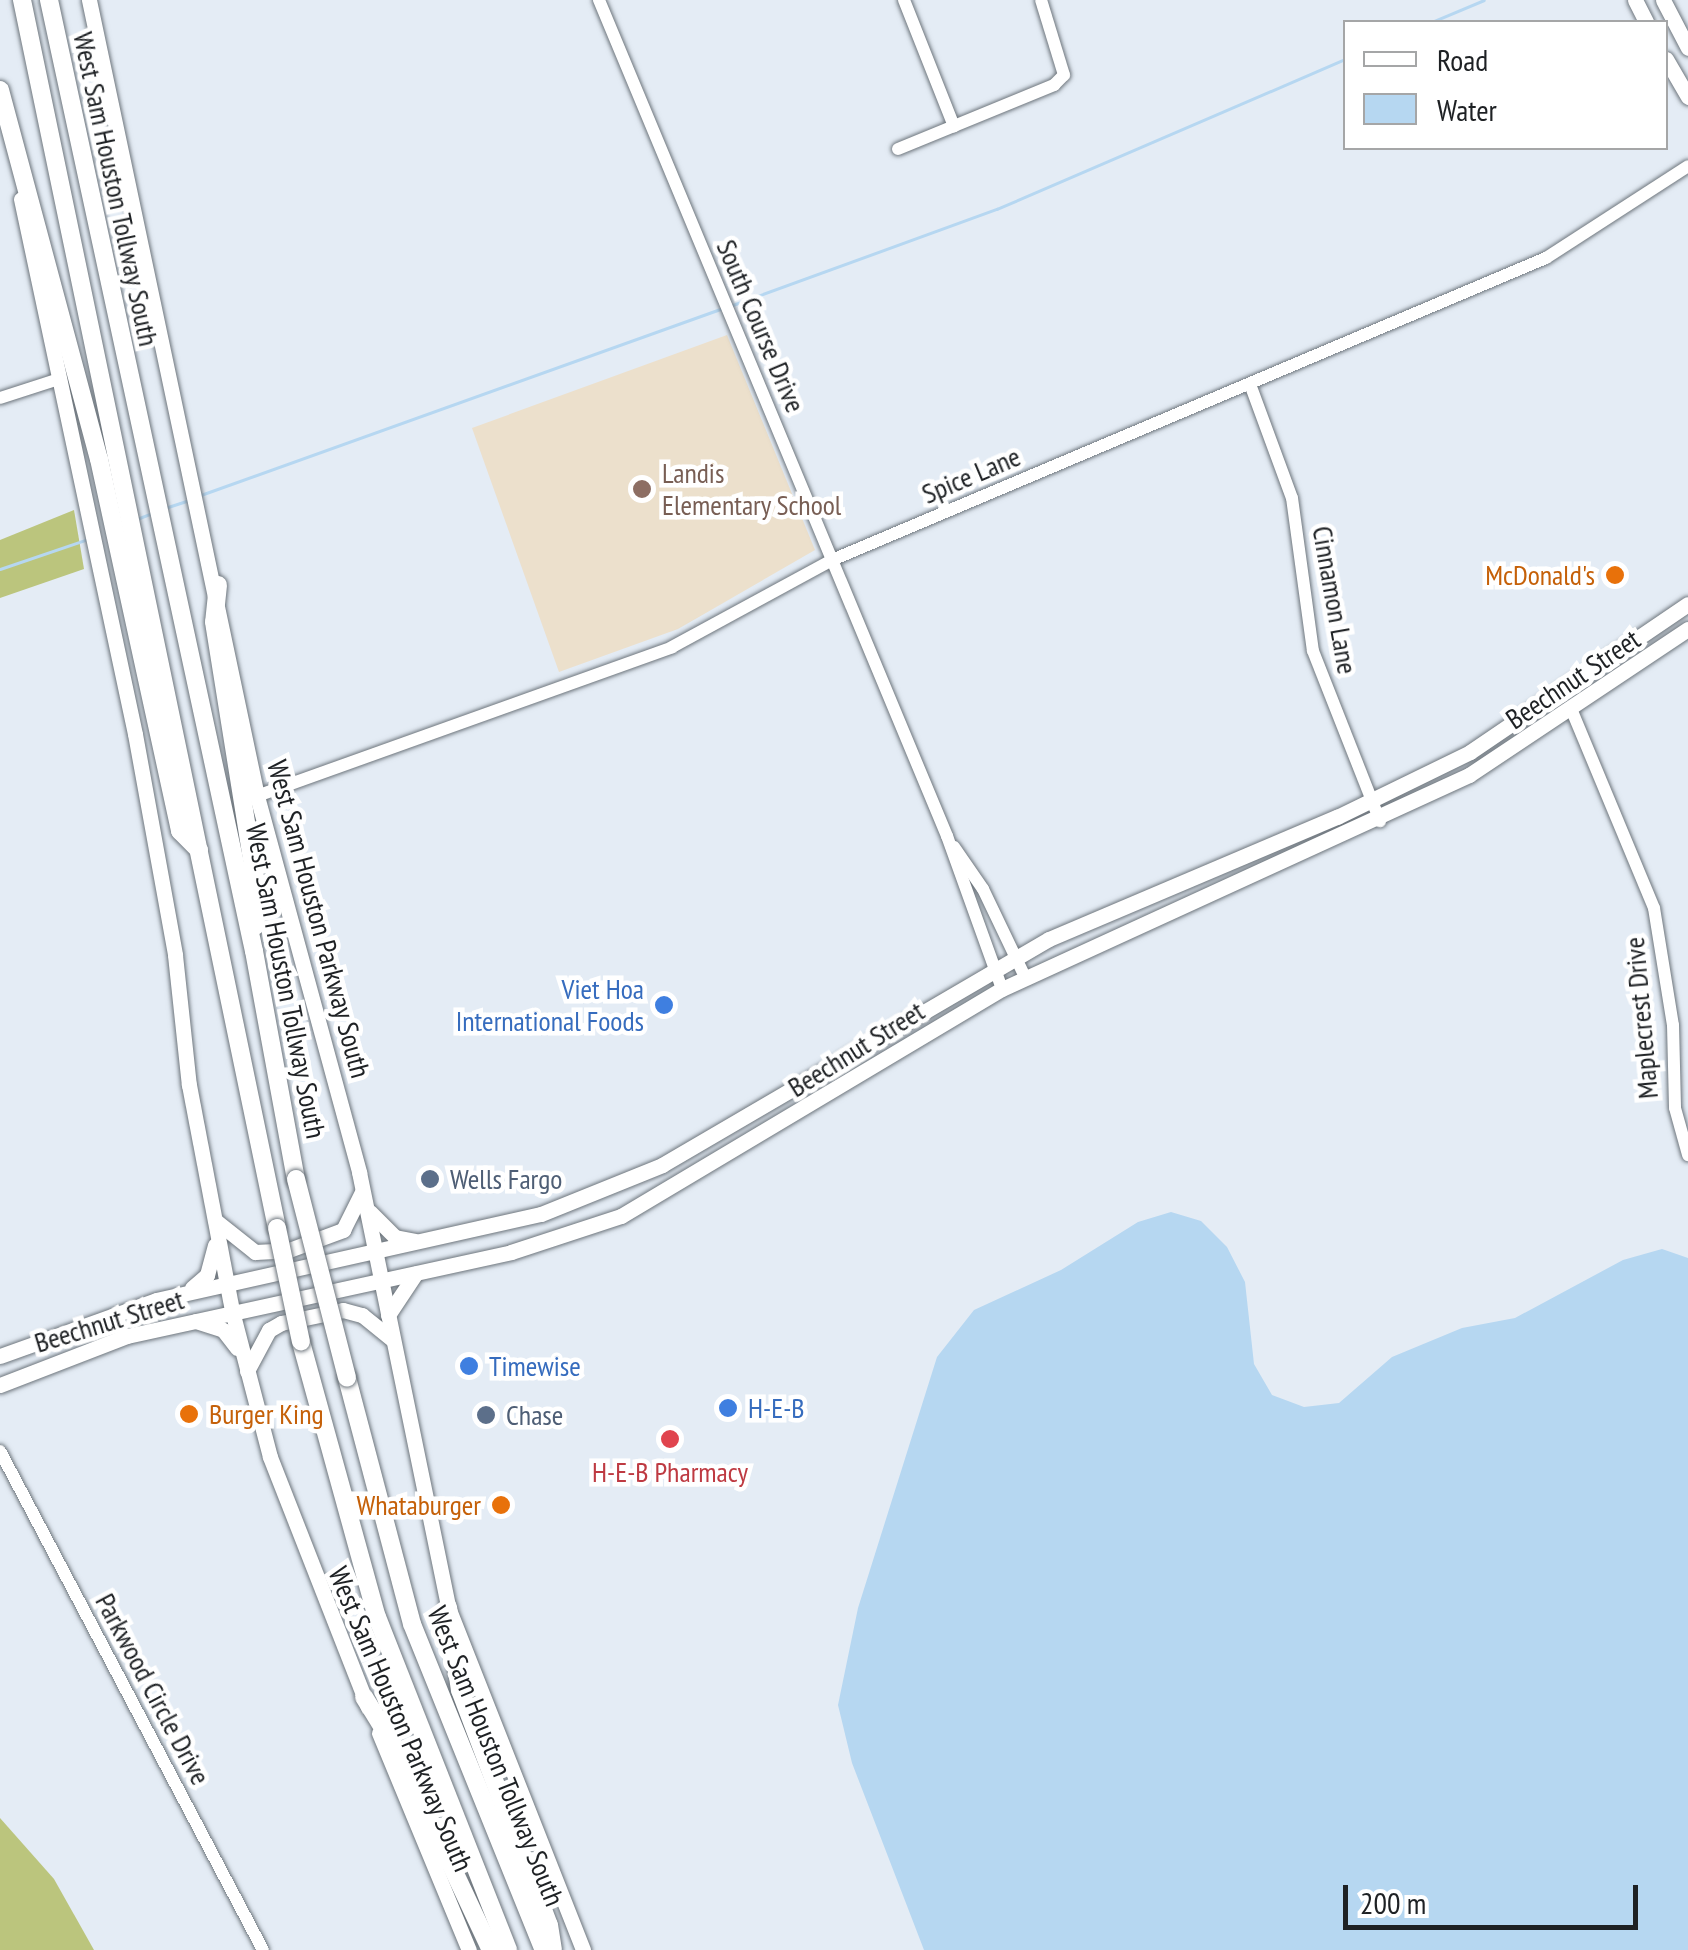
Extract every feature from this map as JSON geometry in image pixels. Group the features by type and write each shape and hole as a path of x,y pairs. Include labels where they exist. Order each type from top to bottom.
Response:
{"highway":[{"name":"West Sam Houston Tollway South","path":"22,0 302,1342 377,1618 508,1950"},
{"name":"West Sam Houston Tollway South","path":"49,0 148,478 254,951 296,1178 412,1624 544,1950"},
{"path":"0,93 40,221 106,496 112,570 180,831 199,850"},
{"path":"218,585 214,622 257,892 254,951"},
{"path":"448,1608 460,1690 549,1925 552,1950"},
{"path":"364,1697 399,1754 491,1950"}],"main road":[{"name":"West Sam Houston Parkway South","path":"89,0 218,585 257,796 363,1191 448,1608 583,1950"},
{"path":"1663,0 1688,48"},
{"path":"1668,62 1688,97"},
{"name":"West Sam Houston Parkway South","path":"0,93 58,379 90,509 112,570 166,904 189,1085 232,1311 301,1543 469,1950"},
{"name":"Beechnut Street","path":"0,1356 96,1316 541,1214 662,1166 808,1084 1016,956 1372,801 1470,752 1592,674 1688,604"},
{"name":"Beechnut Street","path":"0,1385 104,1343 562,1238 674,1189 1025,977 1380,821 1572,712 1688,629"},
{"path":"1652,630 1664,646"},
{"path":"1572,712 1571,700 1592,684 1592,674"},
{"path":"1220,868 1227,889"},
{"path":"808,1084 820,1100"},
{"path":"662,1166 674,1189"},
{"path":"216,1221 254,1252 289,1250 343,1230 363,1191"},
{"path":"366,1209 394,1237 429,1242"},
{"path":"181,1294 204,1279 214,1262 216,1221"},
{"path":"388,1315 416,1272"},
{"path":"192,1320 223,1330 246,1366 268,1330 343,1310 362,1315 392,1339"},
{"path":"96,1316 104,1343"}],"street":[{"name":"South Course Drive","path":"599,0 947,836 1002,989"},
{"path":"904,0 954,126"},
{"path":"898,149 1064,74 1041,0"},
{"name":"Spice Lane","path":"257,796 672,647 832,560 1546,258 1688,166"},
{"path":"0,398 58,379"},
{"name":"Cinnamon Lane","path":"1250,384 1292,498 1313,652 1380,821"},
{"name":"Maplecrest Drive","path":"1572,712 1654,908 1672,1013 1674,1108 1688,1155"},
{"name":"South Course Drive","path":"947,836 983,889 1025,977"},
{"name":"Parkwood Circle Drive","path":"0,1452 263,1950"}],"shaded area":[{"name":"Landis Elementary School","path":"727,335 815,550 678,629 559,672 472,428"}],"green space":[{"path":"74,510 84,569 0,598 0,540"},
{"path":"0,1818 54,1879 94,1950 0,1950"}],"water":[{"path":"1171,1212 1201,1221 1227,1247 1245,1282 1254,1364 1272,1395 1304,1407 1339,1403 1392,1357 1462,1328 1515,1318 1623,1260 1662,1249 1688,1258 1688,1950 924,1950 852,1763 838,1705 858,1608 937,1357 974,1310 1061,1270 1138,1222"}],"waterway":[{"path":"1437,20 1484,0"},
{"path":"730,306 997,209 1343,60"},
{"path":"198,496 723,308"},
{"path":"165,508 186,501"},
{"path":"137,519 153,513"},
{"path":"0,569 88,539"}],"place":[{"name":"Landis Elementary School","path":"642,489"},
{"name":"McDonald's","path":"1615,575"},
{"name":"Viet Hoa International Foods","path":"664,1005"},
{"name":"Wells Fargo","path":"430,1179"},
{"name":"Timewise","path":"469,1366"},
{"name":"H-E-B","path":"728,1408"},
{"name":"Burger King","path":"189,1414"},
{"name":"Chase","path":"486,1415"},
{"name":"H-E-B Pharmacy","path":"670,1439"},
{"name":"Whataburger","path":"501,1505"}]}
